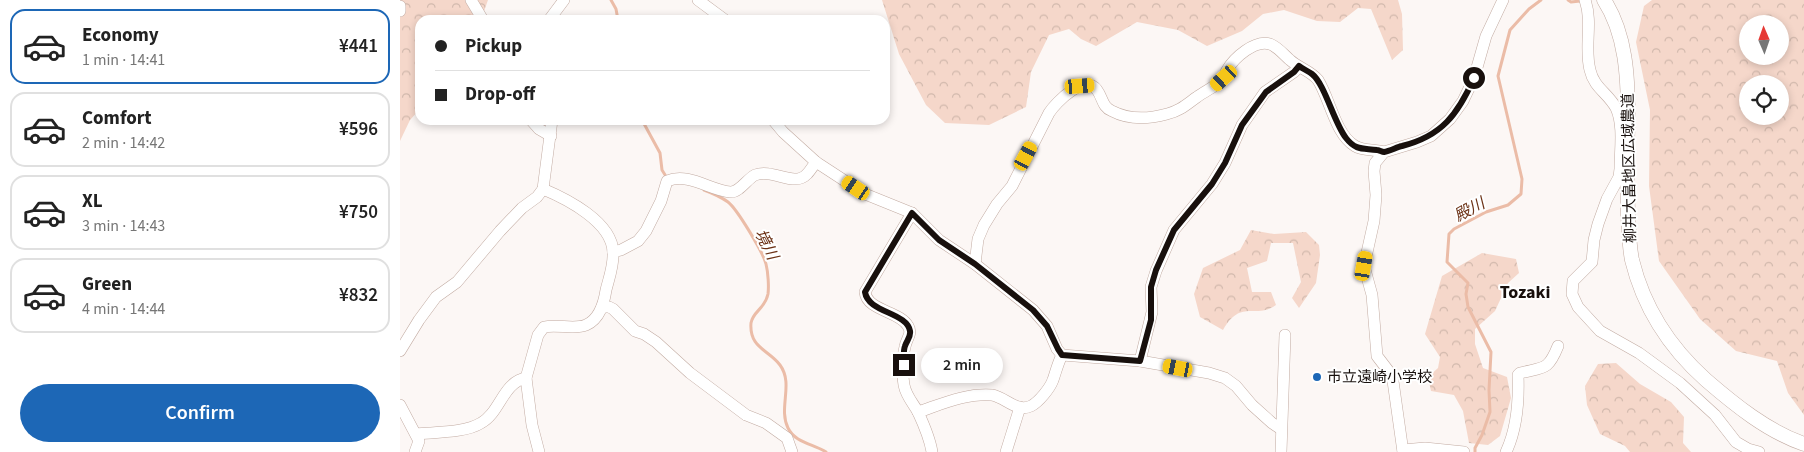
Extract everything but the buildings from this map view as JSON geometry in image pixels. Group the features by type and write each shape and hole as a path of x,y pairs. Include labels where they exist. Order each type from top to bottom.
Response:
{"street":[{"path":"471,0 480,15"},
{"path":"553,15 564,0"},
{"path":"698,0 718,15"},
{"path":"975,264 978,238 984,225 997,204 1012,186 1049,113 1054,105 1080,86 1090,85 1097,89 1104,106 1111,111 1133,118 1168,114 1181,109 1197,96 1216,85 1224,78 1228,69 1241,54 1251,47 1261,42 1271,44 1312,74 1318,81 1340,128 1354,146 1384,152 1431,136 1450,119 1464,101 1474,78 1486,36 1504,0"},
{"path":"1585,0 1589,11 1589,69 1594,82 1616,107 1620,125 1620,170 1619,177 1607,199 1598,224 1592,262 1573,281 1572,294 1578,308 1600,331 1639,353 1680,384 1715,415 1736,442 1748,449 1759,452"},
{"name":"柳井大畠地区広域農道","path":"1604,0 1609,9 1625,59 1628,79 1627,187 1629,236 1632,258 1651,312 1681,356 1714,387 1750,415 1804,444"},
{"path":"400,6 400,11"},
{"path":"1140,361 1151,320 1151,287 1156,270 1174,230 1212,184 1225,163 1242,125 1266,92 1294,72 1299,66"},
{"path":"535,125 538,129 551,136"},
{"path":"400,351 436,297 457,282 500,231 522,208 537,197 543,189 552,125"},
{"path":"778,125 816,162 865,194 912,213 939,240 975,264 1033,310 1047,326 1062,355"},
{"path":"1384,152 1375,164 1376,195 1374,221 1364,266 1372,296 1377,356 1390,373 1403,451 1426,448 1464,452"},
{"path":"613,252 621,250 638,240 646,231 662,201 667,181 673,178 700,182 731,192 736,191 755,175 764,173 793,180 799,179 806,176 816,162"},
{"path":"539,452 532,424 526,378 538,335 544,327 552,325 586,325 595,318 602,307 613,252 610,241 600,223 592,216 543,189"},
{"path":"912,213 865,292 865,297 872,304 906,323 910,328 910,335 905,346 904,386 918,412 932,452"},
{"path":"602,307 613,309 635,331 644,334 656,342 690,373 746,415 766,424 787,438 792,452"},
{"path":"1281,452 1285,335"},
{"path":"1506,452 1512,438 1518,375 1548,365 1553,359 1558,346"},
{"path":"1062,355 1140,361 1209,373 1225,378 1236,386 1252,405 1281,429"},
{"path":"918,412 972,395 1000,397 1020,407 1030,407 1053,381 1056,367 1062,355"},
{"path":"416,434 474,427 488,418 497,408 506,391 521,379 526,378"},
{"path":"400,405 419,441 416,452"},
{"path":"1006,452 1020,407"}],"green space":[{"path":"400,0 488,0 483,15 415,15 415,114 410,120 400,141"},
{"path":"882,0 1398,0 1402,14 1403,50 1392,60 1371,9 1358,8 1340,22 1317,21 1284,10 1263,14 1242,31 1207,46 1178,30 1137,22 1096,46 1081,39 1069,29 1049,35 1031,72 1026,107 989,125 945,123 926,105 899,54 890,25 890,15 887,15"},
{"path":"1652,0 1804,0 1804,415 1788,393 1777,361 1736,351 1700,319 1659,261 1649,186 1650,110 1636,42 1644,6"},
{"path":"1251,230 1274,234 1306,232 1319,245 1320,255 1316,283 1299,308 1292,298 1301,282 1293,243 1271,243 1267,261 1247,268 1252,292 1271,292 1276,305 1262,311 1242,312 1230,320 1223,330 1200,317 1194,294 1203,268 1240,250"},
{"path":"1482,253 1516,259 1519,273 1508,283 1495,311 1475,329 1475,344 1483,368 1507,377 1511,398 1500,436 1488,445 1469,443 1463,411 1454,395 1431,391 1428,377 1438,368 1440,357 1425,334 1442,276"},
{"path":"1616,363 1640,384 1671,402 1684,417 1683,443 1691,452 1630,452 1625,446 1600,434 1587,405 1585,386 1598,364"}],"waterway":[{"name":"境川","path":"611,0 617,15"},
{"name":"殿川","path":"1475,452 1490,412 1491,352 1468,307 1466,294 1468,283 1447,262 1449,234 1454,229 1486,212 1508,205 1521,194 1522,179 1498,76 1510,30 1529,9 1541,0"},
{"name":"殿川","path":"1568,0 1571,2 1580,1"},
{"name":"境川","path":"645,125 660,153 662,170 667,178"},
{"name":"境川","path":"704,190 722,198 732,206 764,258 768,275 768,294 752,319 751,331 753,338 761,348 776,360 784,372 786,380 784,412 785,420 791,433 800,440 826,452"}],"place":[{"name":"市立遠崎小学校","path":"1317,377"}],"district":[{"name":"Tozaki","path":"1525,292"}],"route":[{"path":"904,365 905,346 910,335 910,328 906,323 872,304 865,297 865,292 893,242 912,213 939,240 975,264 1033,310 1047,326 1062,355 1140,361 1151,320 1151,287 1161,257 1174,230 1212,184 1225,163 1242,125 1266,92 1294,72 1299,66 1312,74 1318,81 1346,138 1354,146 1362,149 1384,152 1431,136 1450,119 1464,101 1474,78"}]}
